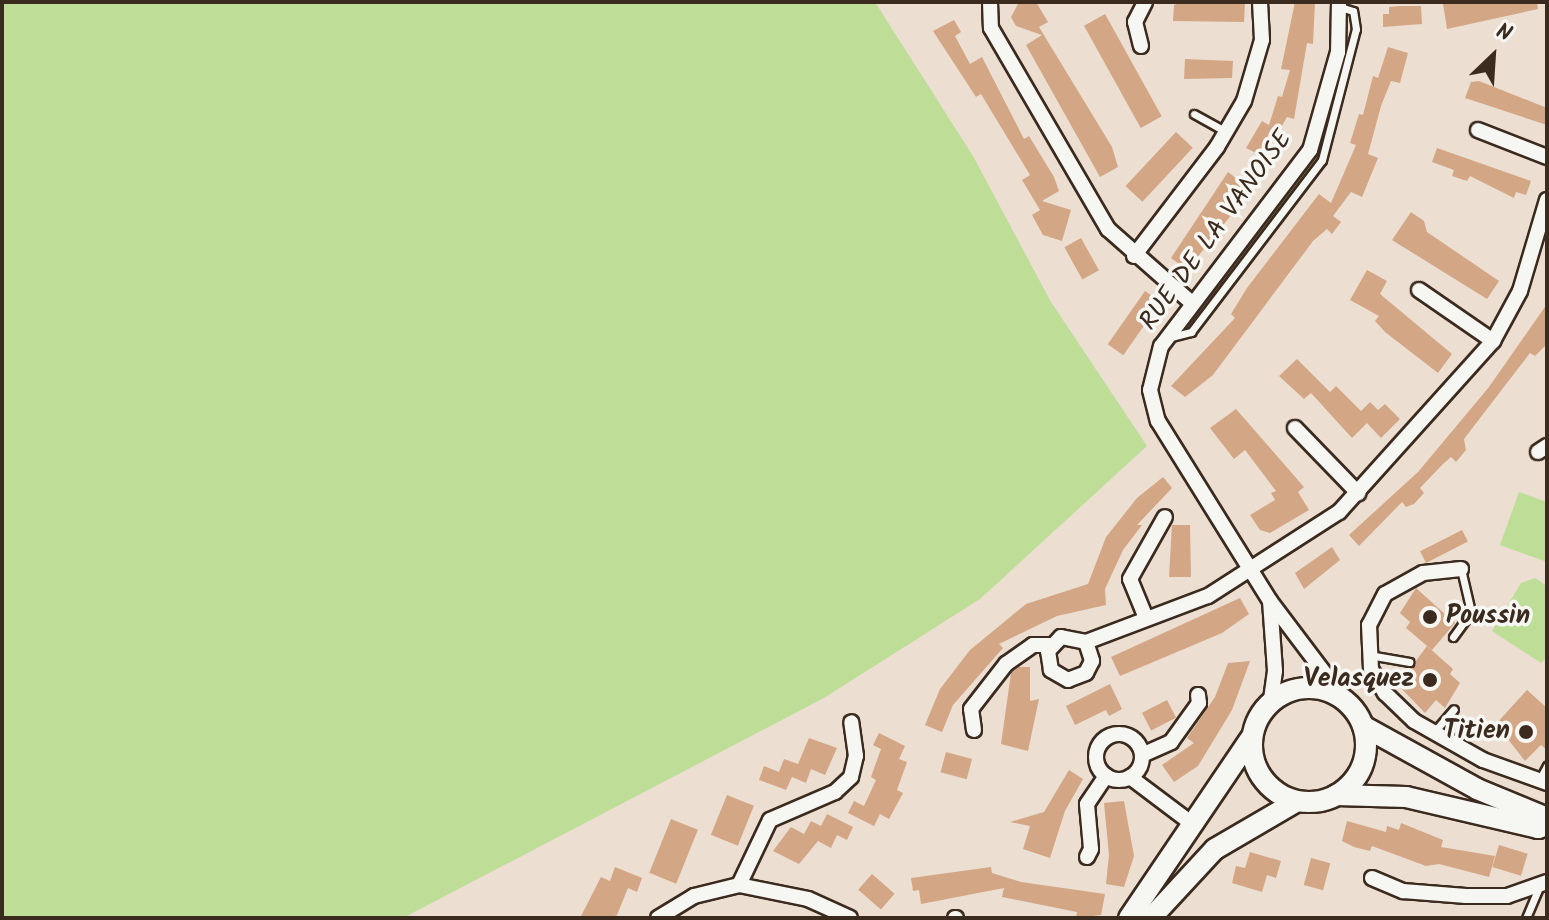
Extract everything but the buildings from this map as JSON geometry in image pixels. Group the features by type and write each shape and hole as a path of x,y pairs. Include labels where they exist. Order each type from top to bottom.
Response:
{"street":[{"path":"1141,46 1135,22 1145,2"},
{"path":"1134,256 1226,132 1255,71 1262,40 1260,2"},
{"name":"RUE DE LA VANOISE","path":"1339,4 1338,52 1310,150 1168,337 1150,380 1158,421 1270,601 1344,699"},
{"path":"989,5 991,28 1100,216 1134,256 1193,304"},
{"path":"1478,130 1547,157"},
{"path":"974,730 971,709 1006,664 1033,645 1051,645 1068,635 1086,642 1208,596 1316,530 1358,493 1493,341 1520,291 1547,200"},
{"path":"1419,290 1493,341"},
{"path":"1295,428 1358,493"},
{"path":"1146,618 1130,579 1165,517"},
{"path":"1461,569 1423,573 1385,594 1369,625 1369,655 1385,693 1433,732 1483,760 1543,782"},
{"name":"RUE DE LA VANOISE","path":"1270,601 1275,671 1271,700"},
{"path":"1051,645 1051,670 1075,679 1092,661 1086,642"},
{"path":"1129,918 1251,738 1271,700 1304,687 1344,699 1363,726 1477,789 1547,818"},
{"path":"1130,777 1142,755 1171,742 1199,703 1198,695"},
{"path":"739,885 770,820 835,792 851,777 856,756 851,722"},
{"path":"1336,795 1362,765 1363,726"},
{"path":"1106,776 1096,756 1107,737 1129,736 1142,755"},
{"path":"1251,738 1262,778 1277,793 1297,801"},
{"path":"1106,776 1130,777 1194,825"},
{"path":"1087,857 1091,849 1087,804 1106,776"},
{"path":"1151,918 1215,849 1297,801 1336,795 1417,799 1538,828 1547,825"},
{"path":"1372,878 1403,891 1466,896 1507,896 1543,884"},
{"path":"658,918 694,896 739,885 808,899 850,918"}],"lane":[{"path":"1168,337 1191,332 1322,160 1356,29 1353,11 1339,4"},
{"path":"1194,114 1226,132"},
{"path":"1453,637 1471,612 1461,569"},
{"path":"1369,655 1409,662"},
{"path":"1433,732 1454,709"},
{"path":"1543,782 1547,766"},
{"path":"1526,918 1543,884"}],"green space":[{"path":"2,2 875,2 973,156 1051,302 1147,446 980,599 824,698 403,918 2,918"},
{"path":"1322,141 1313,165 1186,328 1303,174"},
{"path":"1519,492 1547,502 1547,562 1500,545"},
{"path":"1535,578 1547,586 1547,657 1541,663 1492,631 1521,583"}],"place":[{"name":"Poussin","path":"1430,617"},
{"name":"Velasquez","path":"1430,680"},
{"name":"Titien","path":"1526,732"}]}
